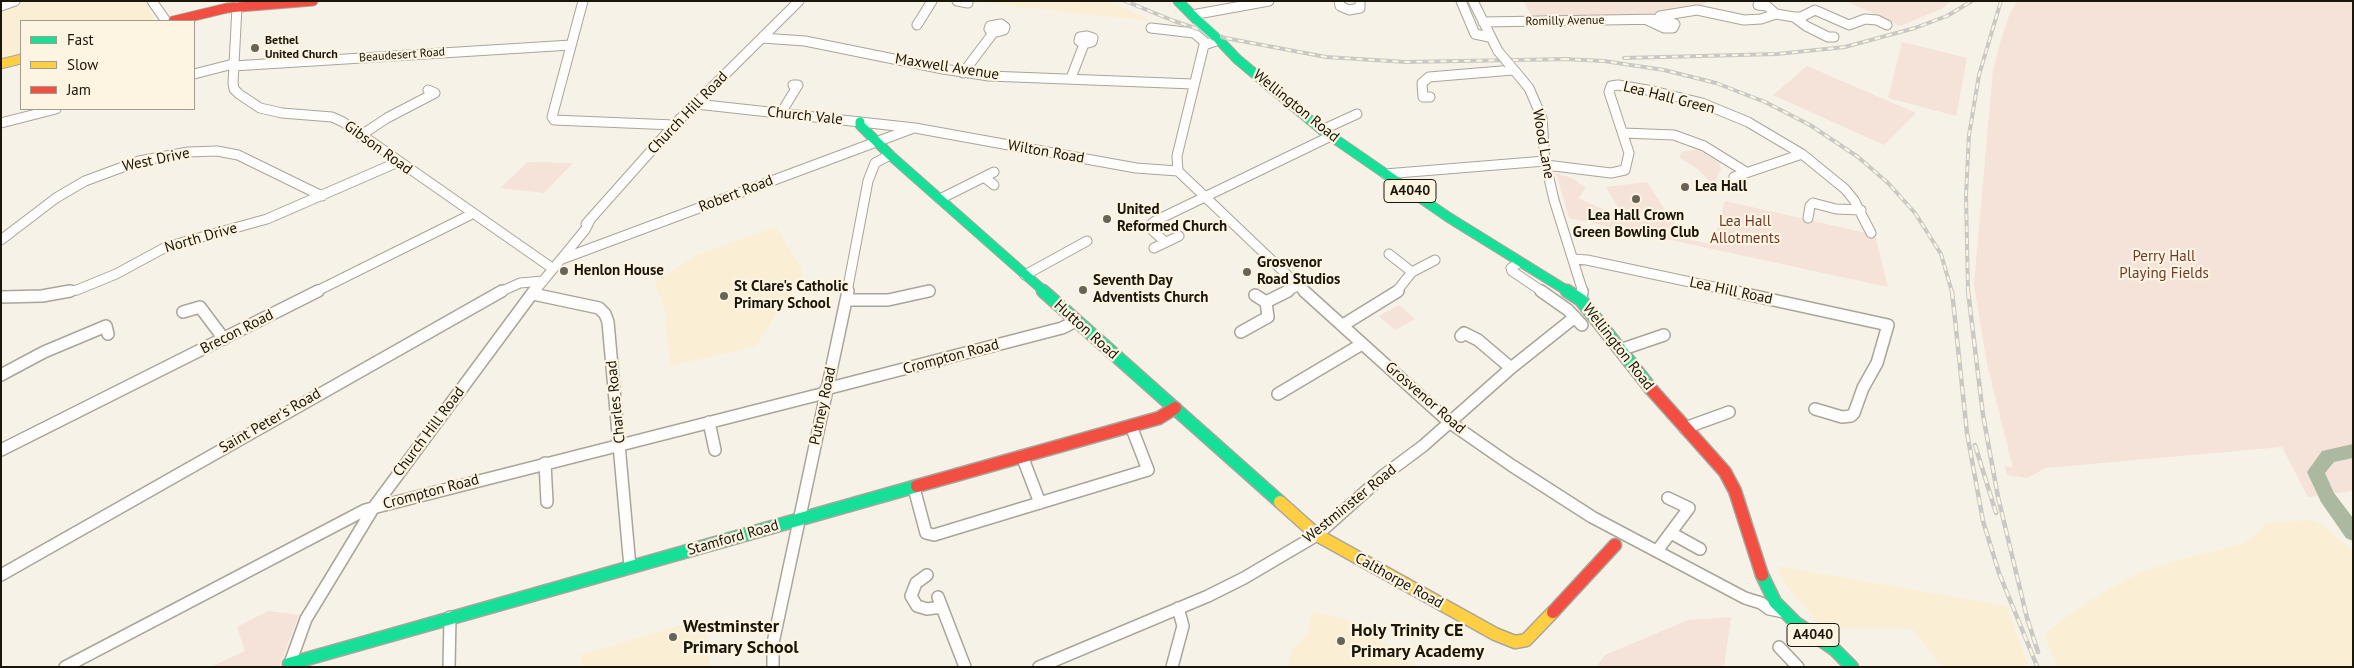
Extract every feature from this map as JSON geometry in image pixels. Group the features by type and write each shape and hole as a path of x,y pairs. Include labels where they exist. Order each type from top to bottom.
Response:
{"street":[{"path":"1,6 15,1"},
{"path":"152,1 165,20"},
{"path":"178,20 237,7 280,2 312,1"},
{"path":"583,1 552,117 554,120 674,125"},
{"name":"Church Hill Road","path":"289,665 306,619 374,507 555,264 570,249 590,220 674,125 762,38 791,5 799,1"},
{"path":"917,25 932,1"},
{"path":"957,1 968,3"},
{"name":"Wellington Road","path":"1178,1 1214,40 1229,47 1250,68 1326,133 1448,217 1581,300 1650,388 1725,472 1735,491 1766,587 1775,602 1796,623 1834,650 1852,667"},
{"path":"1339,1 1340,6 1349,10 1360,8 1360,1"},
{"path":"1461,1 1475,34 1489,37"},
{"name":"Wood Lane","path":"1473,1 1489,37 1528,88 1542,118 1545,163 1554,200 1583,292 1581,300"},
{"path":"1767,6 1775,1"},
{"path":"1194,18 1270,2"},
{"path":"1758,5 1767,6 1776,14 1794,17 1801,17 1815,10 1846,26 1866,19 1877,20 1887,25"},
{"name":"Gibson Road","path":"237,7 233,65 234,89 260,108 282,113 332,117 472,214 555,264"},
{"name":"Romilly Avenue","path":"1483,22 1650,20 1662,15 1697,10 1744,20 1761,19 1776,14"},
{"path":"1794,17 1806,26 1828,37 1834,37"},
{"path":"1151,28 1194,34 1214,40"},
{"path":"963,73 993,33"},
{"name":"Maxwell Avenue","path":"762,38 805,41 963,73 997,77 1071,78 1193,84"},
{"path":"1178,171 1177,156 1193,84 1204,46 1214,40"},
{"path":"1071,78 1084,44"},
{"name":"Beaudesert Road","path":"195,74 233,65 571,45"},
{"path":"1,64 20,60"},
{"path":"1430,97 1423,97 1422,83 1429,77 1511,67"},
{"path":"781,113 798,85 793,85"},
{"name":"Lea Hall Green","path":"1545,163 1611,173 1624,170 1629,153 1609,92 1611,86 1618,85 1653,91 1702,104 1748,122 1802,154 1845,189 1860,210 1871,233"},
{"path":"360,136 387,118 435,93 428,90"},
{"name":"Church Vale","path":"696,104 915,128"},
{"path":"1165,242 1150,228 1150,225 1205,198 1358,115 1349,106"},
{"path":"1,123 52,110"},
{"name":"Hutton Road","path":"860,122 860,126 890,155 1317,535"},
{"name":"Wilton Road","path":"915,128 1062,156 1136,168 1178,171"},
{"name":"Robert Road","path":"555,264 915,128"},
{"path":"1623,133 1674,135 1704,146 1746,172"},
{"name":"West Drive","path":"1,240 56,198 85,181 139,161 188,152 217,152 238,155 322,196"},
{"path":"1734,177 1802,154"},
{"name":"Putney Road","path":"773,667 773,643 846,300 870,171 875,163 890,155"},
{"name":"North Drive","path":"1,297 42,296 77,290 116,274 166,246 267,219 398,162"},
{"path":"1385,174 1545,163"},
{"name":"Grosvenor Road","path":"1178,171 1298,286 1449,422 1511,465 1592,516 1745,598 1761,603 1769,609 1786,612"},
{"path":"940,199 994,172"},
{"path":"984,177 994,185"},
{"path":"1808,218 1810,206 1813,203 1836,209 1860,210"},
{"name":"Brecon Road","path":"1,450 472,214"},
{"path":"1154,248 1179,236"},
{"path":"1025,276 1087,241"},
{"path":"1389,254 1412,272"},
{"name":"Lea Hill Road","path":"1573,259 1587,260 1888,325 1877,363 1863,388 1854,413 1851,416 1842,417 1815,409"},
{"path":"1342,325 1398,291 1412,272 1435,260"},
{"path":"1517,264 1511,268 1512,270 1542,290 1575,316 1582,325"},
{"name":"Saint Peter's Road","path":"1,575 334,384 508,288 520,284 543,281"},
{"path":"1266,302 1298,286"},
{"path":"846,300 888,300 930,291"},
{"name":"Charles Road","path":"533,294 599,308 605,314 608,322 630,567"},
{"path":"1241,332 1268,317 1266,302 1255,295"},
{"path":"183,312 194,307 200,307 224,339"},
{"name":"Westminster Road","path":"1039,667 1208,596 1244,578 1317,535 1511,368 1570,318 1575,316"},
{"name":"Crompton Road","path":"65,667 374,507 826,391 1062,328 1076,321"},
{"path":"1,375 44,352 106,326 108,334"},
{"path":"1461,336 1464,333 1478,340 1511,368"},
{"path":"1620,350 1664,336"},
{"path":"1278,394 1362,344"},
{"name":"Stamford Road","path":"289,665 450,617 1159,418 1175,408"},
{"path":"1686,428 1729,412"},
{"path":"709,422 715,450"},
{"path":"914,488 926,532 934,534 1148,470 1131,426"},
{"path":"1022,456 1040,503"},
{"path":"546,463 547,502"},
{"path":"1657,551 1689,508 1668,498"},
{"path":"1671,533 1700,549"},
{"name":"Calthorpe Road","path":"1317,535 1495,634 1515,642 1526,640 1532,635 1615,545"},
{"path":"927,575 916,583 911,596 917,606 927,609 940,602 965,667"},
{"name":"Grosvenor Road","path":"1761,603 1775,602"},
{"path":"1172,667 1183,626 1178,608"},
{"path":"449,667 450,617"},
{"path":"1779,647 1798,667"}],"shaded area":[{"path":"27,1 149,1 148,6 155,20 20,20 20,57 1,61 1,9"},
{"path":"971,1 1108,1 1152,21 974,2"},
{"name":"St Clare's Catholic Primary School","path":"776,227 802,269 801,276 756,346 670,366 665,309 654,283 696,255"},
{"path":"2311,520 2322,525 2353,551 2353,667 2058,667 2044,635 2074,611 2109,589 2141,572 2171,562 2245,543 2267,523"},
{"path":"1777,566 2006,606 2029,667 1941,667 1913,629 1822,628 1784,583"},
{"name":"Holy Trinity CE Primary Academy","path":"1312,612 1334,616 1360,626 1417,667 1287,667 1293,648 1307,634"},
{"name":"Westminster Primary School","path":"702,619 710,667 582,667 580,655"}],"green space":[{"path":"1524,1 1709,1 1697,8 1658,13 1648,17 1532,18"},
{"path":"1846,1 1951,1 1941,9 1900,26"},
{"name":"Perry Hall Playing Fields","path":"2017,1 2353,1 2353,491 2308,497 2282,447 2045,468 2028,478 2007,475 2005,466 2013,468 1987,364 1974,284 1993,70 2010,13"},
{"path":"1902,42 1967,58 1956,116 1888,98"},
{"path":"1807,66 1916,113 1884,145 1773,95"},
{"path":"1697,149 1719,162 1721,169 1712,184 1699,170 1680,158 1681,152"},
{"path":"528,162 573,163 544,193 500,188"},
{"name":"Lea Hall Allotments","path":"1556,173 1574,179 1586,188 1578,198 1620,217 1644,221 1646,213 1623,216 1606,187 1647,182 1666,211 1672,214 1678,237 1715,245 1717,228 1725,201 1875,235 1888,287 1569,218"},
{"path":"1399,305 1415,319 1395,330 1379,316"},
{"path":"268,611 299,615 279,667 210,667 245,651 237,627"},
{"path":"1731,617 1724,667 1596,667 1605,655 1688,620"}],"waterway":[{"path":"2353,451 2328,456 2316,472 2327,497 2353,533"}],"railway":[{"path":"1125,1 1174,21 1225,38 1326,57 1406,62 1565,59"},
{"path":"1624,58 1777,54 1845,47 1915,28 1947,16 1972,1"},
{"path":"1968,292 1966,195 1969,135 1979,75 2001,1"},
{"path":"1565,59 1604,61 1664,70 1716,83 1765,102 1810,125 1858,157 1888,183 1915,213 1941,254 1952,292"},
{"path":"1565,59 1569,59"},
{"path":"1952,291 1967,433 1983,521 1999,573 2037,666"},
{"path":"1968,291 1983,415 1998,497 2027,618 2038,652"},
{"path":"1975,445 1996,513"}],"traffic: fast":[{"path":"1178,1 1197,20"},
{"path":"1197,20 1216,37"},
{"path":"1219,40 1237,59 1322,130 1448,217 1581,300 1651,389"},
{"path":"860,122 860,125 890,155 1280,502"},
{"path":"289,664 917,486"},
{"path":"1762,575 1766,587 1775,602 1796,623 1834,649 1852,667"}],"traffic: slow":[{"path":"1,64 20,59"},
{"path":"1280,502 1317,535 1495,634 1515,642 1526,640 1553,612"}],"traffic: jam":[{"path":"177,20 227,8 313,1"},
{"path":"1651,389 1725,472 1735,491 1762,575"},
{"path":"917,486 1159,418 1175,408"},
{"path":"1553,612 1615,545"}],"place":[{"name":"Bethel United Church","path":"255,48"},
{"name":"Lea Hall","path":"1685,187"},
{"name":"Lea Hall Crown Green Bowling Club","path":"1636,199"},
{"name":"United Reformed Church","path":"1107,219"},
{"name":"Henlon House","path":"564,271"},
{"name":"Grosvenor Road Studios","path":"1247,272"},
{"name":"Seventh Day Adventists Church","path":"1083,290"},
{"name":"St Clare's Catholic Primary School","path":"724,296"},
{"name":"Westminster Primary School","path":"673,637"},
{"name":"Holy Trinity CE Primary Academy","path":"1341,641"}]}
